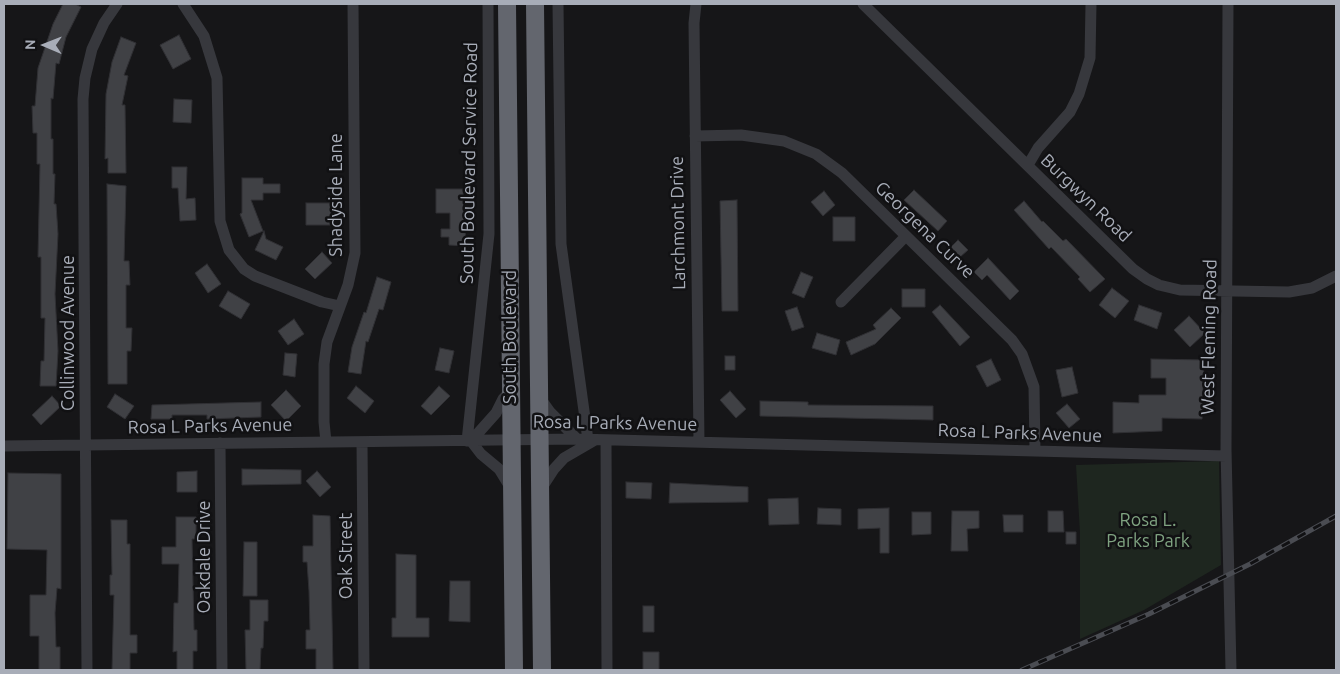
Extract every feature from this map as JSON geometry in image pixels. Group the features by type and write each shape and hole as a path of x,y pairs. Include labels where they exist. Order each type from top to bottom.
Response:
{"highway":[{"name":"South Boulevard","path":"507,4 514,670"},
{"name":"South Boulevard","path":"535,4 542,670"}],"street":[{"name":"Collinwood Avenue","path":"87,670 84,78 97,36 117,4"},
{"path":"183,4 204,36 217,78 220,221 229,250 244,269 255,276 322,302 340,306"},
{"name":"Shadyside Lane","path":"326,442 324,364 328,342 348,285 355,253 353,4"},
{"name":"South Boulevard Service Road","path":"469,441 489,234 488,4"},
{"path":"558,4 561,244 592,440 607,670"},
{"name":"Larchmont Drive","path":"696,4 694,23 699,442"},
{"name":"Burgwyn Road","path":"864,4 1133,269 1147,279 1159,285 1180,290 1300,291 1336,278"},
{"path":"1028,165 1038,148 1066,118 1079,94 1090,58 1092,4"},
{"name":"West Fleming Road","path":"1228,4 1226,456 1231,670"},
{"name":"Georgena Curve","path":"695,136 762,136 804,148 842,173 1012,340 1022,354 1034,387 1035,451"},
{"path":"841,302 906,236"},
{"path":"511,391 503,399 496,413 469,441 481,454 499,468 511,488"},
{"path":"540,397 550,412 592,440"},
{"name":"Rosa L Parks Avenue","path":"4,446 592,440 1226,456"},
{"path":"540,490 564,458 592,440"},
{"name":"Oak Street","path":"362,442 364,670"},
{"name":"Oakdale Drive","path":"220,444 222,670"}],"green space":[{"name":"Rosa L. Parks Park","path":"1219,461 1221,565 1144,610 1080,639 1080,533 1076,465"}],"building":[{"path":"63,4 75,4 81,7 66,37 59,64 56,63 53,99 51,98 51,139 53,139 53,174 55,174 54,204 56,204 58,234 55,294 58,351 56,386 40,386 41,361 44,361 45,318 41,318 41,257 38,257 40,164 37,164 37,133 33,133 32,106 35,106 38,68 53,24"},
{"path":"179,35 191,59 173,69 160,45"},
{"path":"121,37 136,43 124,75 128,76 122,105 125,105 126,173 108,173 108,158 105,159 106,94 112,62"},
{"path":"174,99 192,100 191,123 173,122"},
{"path":"172,167 187,167 186,199 195,198 196,220 180,221 178,188 172,188"},
{"path":"242,178 263,178 263,184 280,184 280,193 263,193 263,200 251,200 263,231 249,237 240,214 242,213"},
{"path":"107,184 126,186 124,261 129,261 130,285 126,285 126,328 132,328 131,351 127,351 127,384 108,384"},
{"path":"436,189 463,189 466,246 449,245 449,237 441,237 441,229 450,229 450,213 436,213"},
{"path":"914,190 947,221 938,231 904,200"},
{"path":"824,191 835,205 823,216 811,202"},
{"path":"737,200 738,311 722,311 720,201"},
{"path":"1024,201 1042,222 1063,241 1066,239 1105,279 1090,292 1078,279 1080,277 1051,247 1049,249 1014,210"},
{"path":"306,203 331,203 331,225 306,225"},
{"path":"833,217 855,217 855,241 833,241"},
{"path":"264,231 266,239 283,247 276,260 255,250"},
{"path":"958,240 968,250 960,257 951,247"},
{"path":"322,252 332,263 315,279 305,269"},
{"path":"988,258 1019,291 1010,300 987,275 982,280 974,272"},
{"path":"207,264 221,284 208,293 195,273"},
{"path":"801,272 813,277 804,298 792,293"},
{"path":"377,277 391,282 383,310 379,309 368,342 366,341 361,374 348,372 352,347 364,312 366,313"},
{"path":"1112,288 1129,301 1115,318 1099,305"},
{"path":"902,289 925,289 925,307 902,307"},
{"path":"228,291 250,304 241,319 219,306"},
{"path":"940,305 970,337 960,346 932,312"},
{"path":"1139,305 1162,313 1157,329 1134,320"},
{"path":"797,307 804,327 792,331 785,311"},
{"path":"891,308 901,318 875,344 851,355 846,342 876,329 873,325"},
{"path":"1189,316 1205,333 1190,347 1174,330"},
{"path":"294,319 304,334 288,345 278,331"},
{"path":"817,333 840,340 836,355 812,348"},
{"path":"440,348 454,351 449,373 435,370"},
{"path":"285,353 297,354 295,377 283,375"},
{"path":"725,356 735,356 735,370 725,370"},
{"path":"991,359 1001,380 987,387 976,366"},
{"path":"1151,359 1204,360 1202,419 1162,418 1162,431 1113,433 1113,402 1139,403 1139,395 1166,395 1166,378 1151,378"},
{"path":"1072,367 1078,393 1062,397 1056,370"},
{"path":"356,386 374,401 365,413 347,398"},
{"path":"439,386 450,396 431,415 421,406"},
{"path":"286,390 301,406 286,421 271,405"},
{"path":"730,391 746,409 736,418 720,400"},
{"path":"115,394 134,406 125,419 107,407"},
{"path":"52,396 61,406 41,425 32,415"},
{"path":"760,401 808,402 808,405 933,406 933,420 760,416"},
{"path":"261,402 261,417 207,419 207,415 172,415 172,419 151,419 152,405"},
{"path":"1067,404 1080,419 1069,428 1056,413"},
{"path":"242,469 301,470 301,484 242,485"},
{"path":"197,471 197,492 177,492 177,472"},
{"path":"317,471 331,487 320,497 306,481"},
{"path":"8,473 61,474 61,589 57,588 55,613 56,647 60,647 60,670 39,670 39,636 30,636 30,595 46,595 47,550 7,549"},
{"path":"626,482 652,483 651,499 626,498"},
{"path":"670,483 748,487 748,502 669,503"},
{"path":"798,498 799,524 769,525 768,499"},
{"path":"818,508 841,509 841,525 817,524"},
{"path":"889,508 889,553 880,553 880,528 858,529 858,509"},
{"path":"952,511 979,511 979,528 967,529 968,551 951,551"},
{"path":"1048,511 1063,511 1064,532 1048,532"},
{"path":"912,512 931,512 931,534 912,535"},
{"path":"313,515 330,516 333,670 316,670 316,649 306,649 306,630 310,630 309,591 307,562 303,562 303,546 313,546"},
{"path":"1003,515 1023,515 1023,532 1004,532"},
{"path":"176,517 196,517 196,539 192,539 194,630 197,630 197,651 193,651 193,670 177,670 177,651 173,652 174,603 178,603 179,564 162,564 162,547 176,547"},
{"path":"111,520 127,520 127,544 130,544 130,635 137,635 137,653 130,653 130,670 112,670 114,595 110,595 110,575 112,575"},
{"path":"1066,532 1076,532 1076,544 1066,544"},
{"path":"244,542 257,542 257,596 243,596"},
{"path":"396,554 416,555 416,618 429,618 429,637 392,637 392,618 396,618"},
{"path":"450,581 470,581 470,622 449,621"},
{"path":"250,600 268,600 268,621 264,621 260,670 246,670 245,630 250,630"},
{"path":"643,606 654,606 654,632 643,632"},
{"path":"643,652 659,652 659,670 643,670"}],"railway":[{"path":"1022,670 1149,614 1250,564 1336,516"}]}
